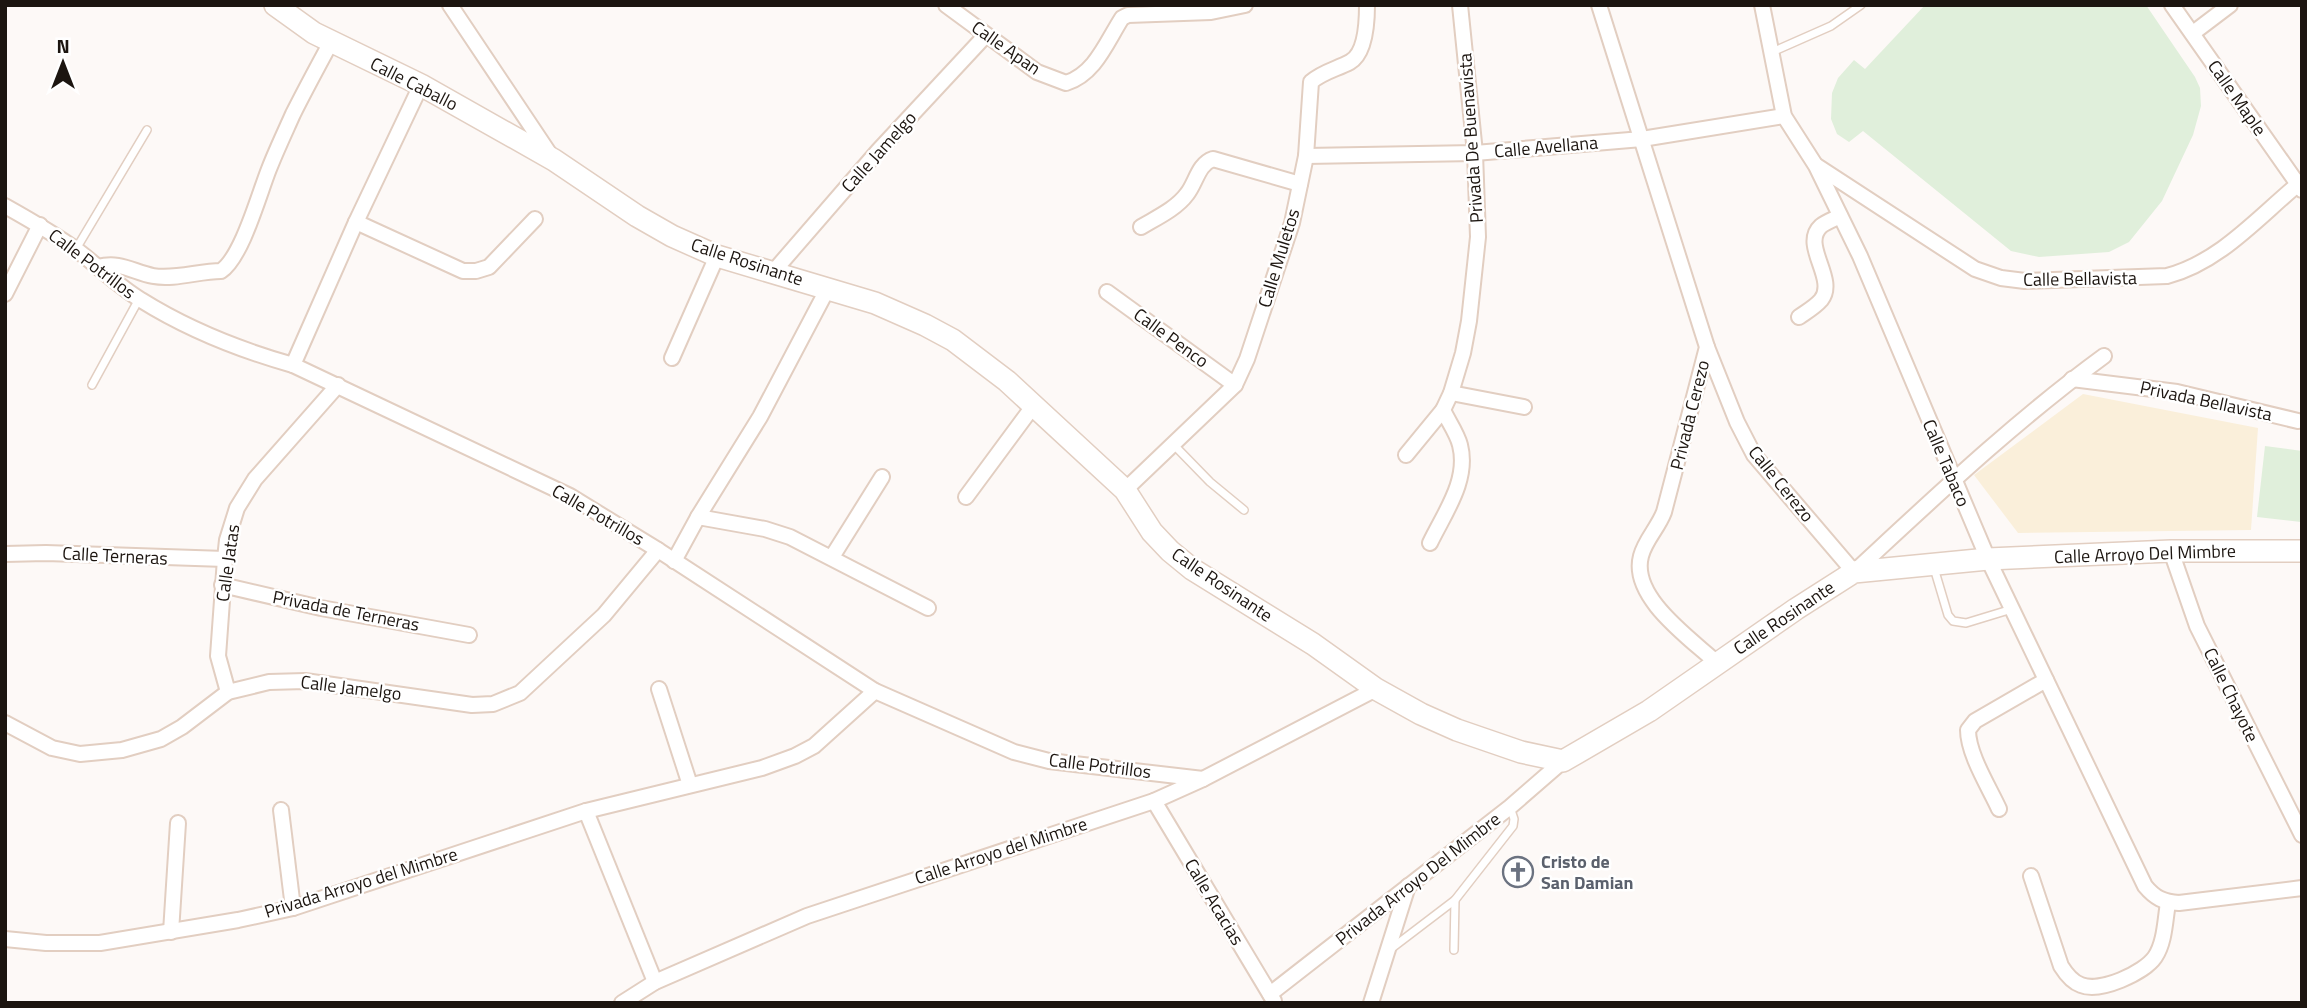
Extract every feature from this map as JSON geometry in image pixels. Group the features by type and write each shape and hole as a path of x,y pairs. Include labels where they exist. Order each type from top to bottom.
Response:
{"street":[{"name":"Calle Caballo","path":"275,5 301,25 331,42 421,85 554,160"},
{"name":"Calle Rosinante","path":"450,5 554,160 637,216 718,257 774,271 875,303 953,340 982,360 1034,405 1125,490 1152,531 1170,551 1192,569 1313,644 1376,690 1457,730 1521,752 1563,761 1648,711 1854,572 1988,559"},
{"name":"Calle Apan","path":"946,5 1037,72 1066,83 1083,76 1122,18 1128,15 1157,10 1211,12 1245,5"},
{"name":"Calle Muletos","path":"1125,490 1235,385 1247,359 1292,223 1307,156 1311,82 1355,58 1360,50 1367,5"},
{"name":"Privada De Buenavista","path":"1406,455 1443,410 1451,393 1469,321 1478,237 1475,153 1460,5"},
{"path":"1600,5 1642,139"},
{"name":"Calle Tabaco","path":"1762,5 1784,116 1816,166 1860,256 1988,559 2145,886 2154,897 2168,903"},
{"name":"Calle Maple","path":"2172,5 2300,185"},
{"path":"2193,33 2230,5"},
{"name":"Calle Jamelgo","path":"774,271 878,151 986,35"},
{"path":"98,267 121,265 156,277 221,271 227,267 250,220 293,114 331,42"},
{"path":"293,365 356,222 421,85"},
{"name":"Calle Avellana","path":"1307,156 1475,153 1642,139 1784,116"},
{"name":"Privada Cerezo","path":"1642,139 1707,347 1664,512 1659,525 1644,545 1639,569 1643,587 1655,604 1717,663"},
{"path":"1141,227 1184,199 1205,163 1216,160 1300,184"},
{"name":"Calle Bellavista","path":"1816,166 1975,269 2001,278 2025,282 2167,276 2186,271 2210,259 2300,185"},
{"name":"Calle Potrillos","path":"5,206 40,225 75,249 139,299 198,331 233,346 293,365 570,496 875,691 990,743 1026,755 1049,761 1203,779"},
{"path":"1799,317 1820,301 1826,292 1826,282 1815,247 1815,236 1819,227 1840,216"},
{"path":"356,222 463,271 476,271 489,267 535,219"},
{"path":"5,294 40,225"},
{"path":"672,358 718,257"},
{"path":"674,561 760,417 828,288"},
{"name":"Calle Penco","path":"1107,292 1235,385"},
{"name":"Calle Cerezo","path":"1707,347 1737,422 1754,455 1854,572"},
{"path":"1854,572 1953,480 2072,379 2104,356"},
{"name":"Privada Bellavista","path":"2072,379 2177,392 2298,421"},
{"name":"Calle Jatas","path":"228,692 218,656 227,540 237,508 255,479 338,386"},
{"path":"1451,393 1524,407"},
{"path":"966,497 1034,405"},
{"path":"1430,542 1458,485 1463,463 1460,442 1443,410"},
{"path":"832,557 882,477"},
{"path":"698,517 765,529 790,537 928,608"},
{"name":"Calle Jamelgo","path":"5,723 52,748 80,754 122,750 161,739 182,727 228,692 269,682 304,681 472,705 500,701 520,692 604,615 658,550"},
{"name":"Calle Arroyo Del Mimbre","path":"1988,559 2171,551 2302,551"},
{"name":"Calle Chayote","path":"2171,551 2197,626 2302,835"},
{"name":"Calle Terneras","path":"5,554 225,559"},
{"name":"Privada de Terneras","path":"222,585 321,608 469,635"},
{"path":"1999,809 1968,740 1968,730 1975,721 2046,680"},
{"path":"659,689 690,785"},
{"name":"Calle Arroyo del Mimbre","path":"622,1003 655,982 807,916 1154,801 1203,779 1376,690"},
{"name":"Privada Arroyo del Mimbre","path":"5,939 46,943 100,943 293,908 586,811 762,768 795,756 814,746 875,691"},
{"name":"Privada Arroyo Del Mimbre","path":"1268,1000 1510,807 1563,761"},
{"name":"Calle Acacias","path":"1154,801 1268,1000"},
{"path":"281,810 293,908"},
{"path":"586,811 655,982"},
{"path":"171,932 178,823"},
{"path":"2031,876 2061,966 2068,977 2081,986 2095,988 2145,968 2161,947 2168,903 2302,888"},
{"path":"1371,1003 1408,886"}],"lane":[{"path":"1771,52 1831,26 1861,5"},
{"path":"75,249 147,130"},
{"path":"92,385 139,299"},
{"path":"1173,444 1210,482 1244,510"},
{"path":"1933,565 1948,615 1953,621 1966,623 2012,609"},
{"path":"1387,952 1455,900 1513,826 1510,807"},
{"path":"1454,950 1455,900"}],"shaded area":[{"path":"2083,394 2258,428 2251,530 2018,533 1974,475"}],"green space":[{"path":"1925,5 2146,5 2195,77 2200,88 2201,106 2193,135 2162,201 2129,242 2109,252 2039,257 2011,251 1863,131 1849,142 1837,134 1831,119 1832,93 1838,78 1854,60 1865,69"},
{"path":"2265,446 2302,451 2301,522 2257,517"}],"place":[{"name":"Cristo de San Damian","path":"1518,872"}]}
